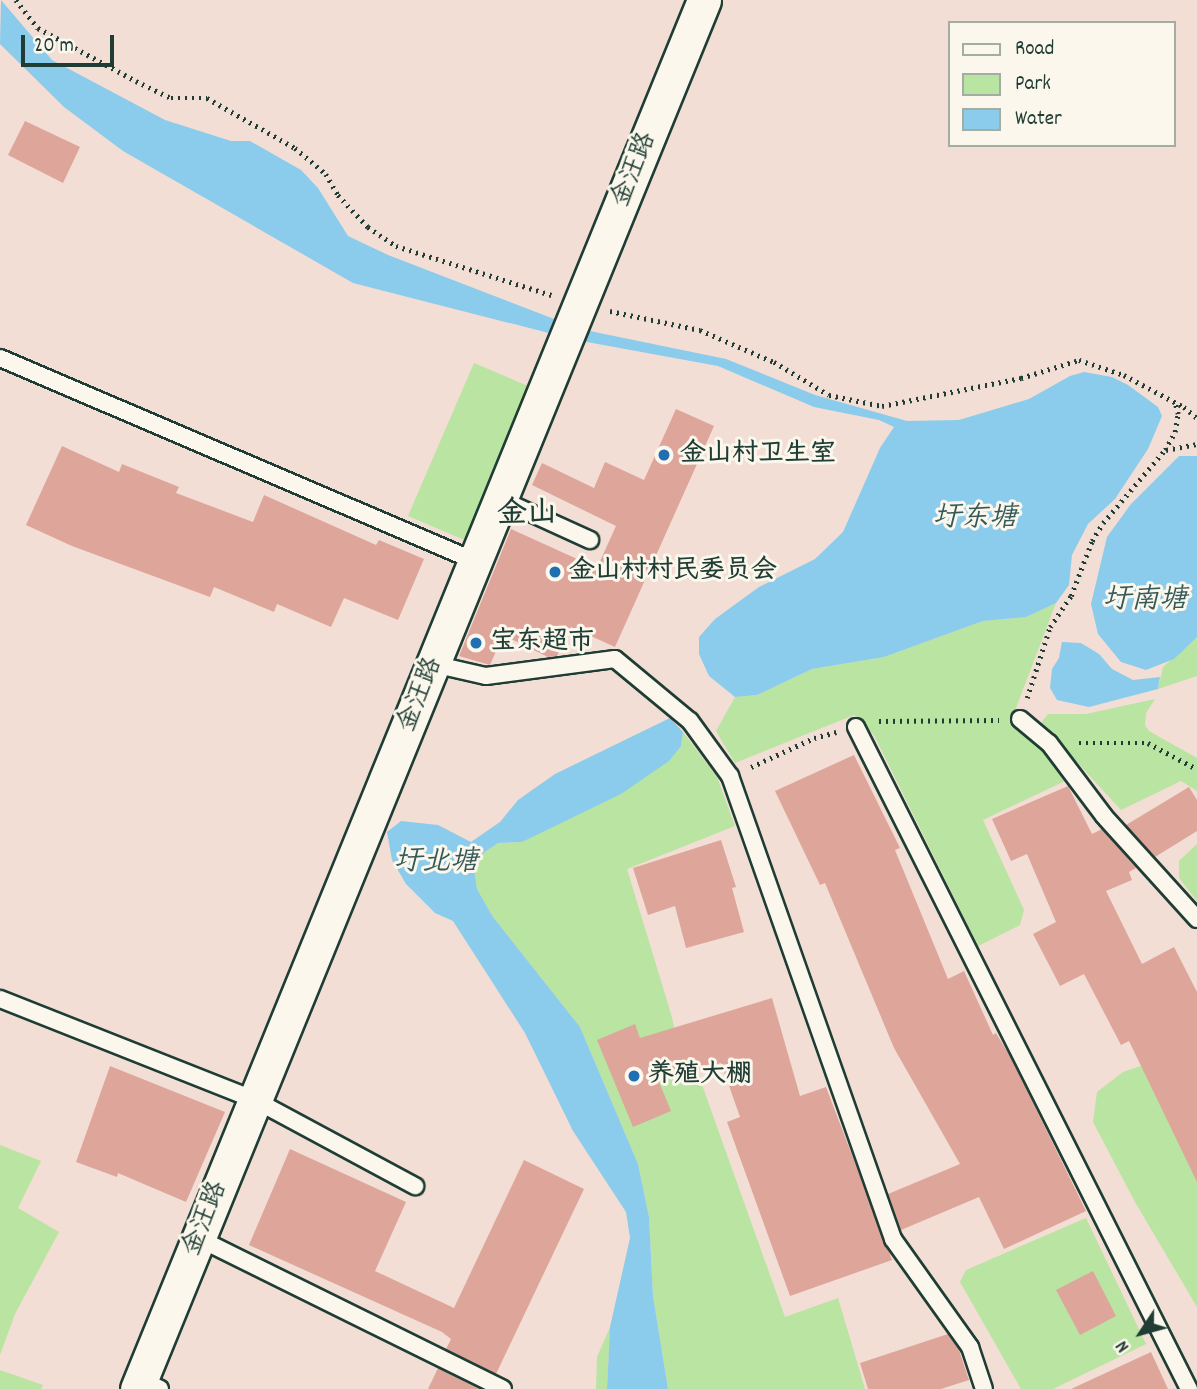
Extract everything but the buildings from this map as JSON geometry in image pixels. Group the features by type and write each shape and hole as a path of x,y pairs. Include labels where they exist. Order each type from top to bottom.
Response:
{"street":[{"name":"金汪路","path":"146,1386 198,1238 705,0"}],"lane":[{"path":"0,358 475,561"},
{"path":"500,499 590,540"},
{"path":"433,664 486,676 615,659 690,721 730,776 893,1239 971,1347 984,1389"},
{"path":"1020,719 1049,743 1104,816 1197,919"},
{"path":"856,727 1189,1389"},
{"path":"0,999 255,1100 415,1186"},
{"path":"198,1238 503,1389"}],"path":[{"path":"1020,719 1050,627 1071,596 1092,541 1103,523 1165,450 1175,432 1178,414 1175,402"},
{"path":"1165,450 1197,444"},
{"path":"1049,743 1148,743 1197,769"}],"green space":[{"path":"474,363 535,389 469,542 408,516"},
{"path":"1056,603 1016,708 1018,725 1042,747 1065,781 983,820 1024,910 1020,925 978,946 874,735 854,715 735,763 716,731 735,697 757,695 812,669 884,657 983,621 1026,617"},
{"path":"1197,637 1197,676 1158,689 1163,667"},
{"path":"1155,699 1146,713 1145,725 1149,731 1197,758 1197,791 1181,781 1121,810 1041,723 1048,714 1086,714"},
{"path":"683,732 717,777 735,826 627,869 671,1014 687,1080 701,1082 785,1317 838,1298 865,1389 668,1389 653,1296 649,1217 638,1164 580,1027 493,917 477,889 474,868 482,854 498,843 522,842 681,746"},
{"path":"1197,844 1197,901 1179,878 1179,861"},
{"path":"1152,1062 1197,1179 1197,1307 1135,1202 1093,1122 1097,1092 1123,1072"},
{"path":"0,1145 41,1161 18,1208 59,1232 15,1314 0,1355"},
{"path":"1086,1218 1146,1344 1053,1389 1021,1389 960,1282 966,1270"},
{"path":"610,1327 607,1389 596,1389 597,1357"},
{"path":"0,1370 43,1385 41,1389 0,1389"}],"water":[{"name":"圩东塘","path":"1,0 52,60 165,120 231,141 250,141 301,170 318,188 348,236 388,255 580,329 726,359 815,395 907,421 959,420 1029,399 1070,376 1084,372 1112,377 1128,385 1158,407 1162,416 1148,449 1115,499 1088,524 1072,555 1069,585 1056,603 1026,617 983,621 884,657 812,669 757,695 735,697 709,676 699,654 699,637 715,619 759,587 815,559 843,532 880,448 894,427 879,420 814,407 718,366 576,340 353,283 123,151 64,107 0,44"},
{"name":"圩南塘","path":"1179,456 1197,456 1197,637 1174,659 1146,670 1121,662 1098,634 1091,604 1107,537 1131,504"},
{"path":"1062,642 1081,643 1099,654 1112,669 1133,680 1160,677 1158,689 1089,707 1057,700 1050,688 1052,669 1059,658"},
{"name":"圩北塘","path":"670,718 683,732 681,746 669,761 621,794 522,842 498,843 482,854 474,868 477,889 493,917 580,1027 638,1164 649,1217 653,1296 668,1389 607,1389 610,1327 630,1238 626,1212 573,1131 525,1033 453,921 435,913 406,884 392,860 387,832 401,821 438,825 471,842 500,822 518,800 555,774"}],"place":[{"name":"金山村卫生室","path":"664,455"},
{"name":"金山村村民委员会","path":"555,572"},
{"name":"宝东超市","path":"476,643"},
{"name":"养殖大棚","path":"634,1076"}],"district":[{"name":"金山","path":"527,516"}]}
